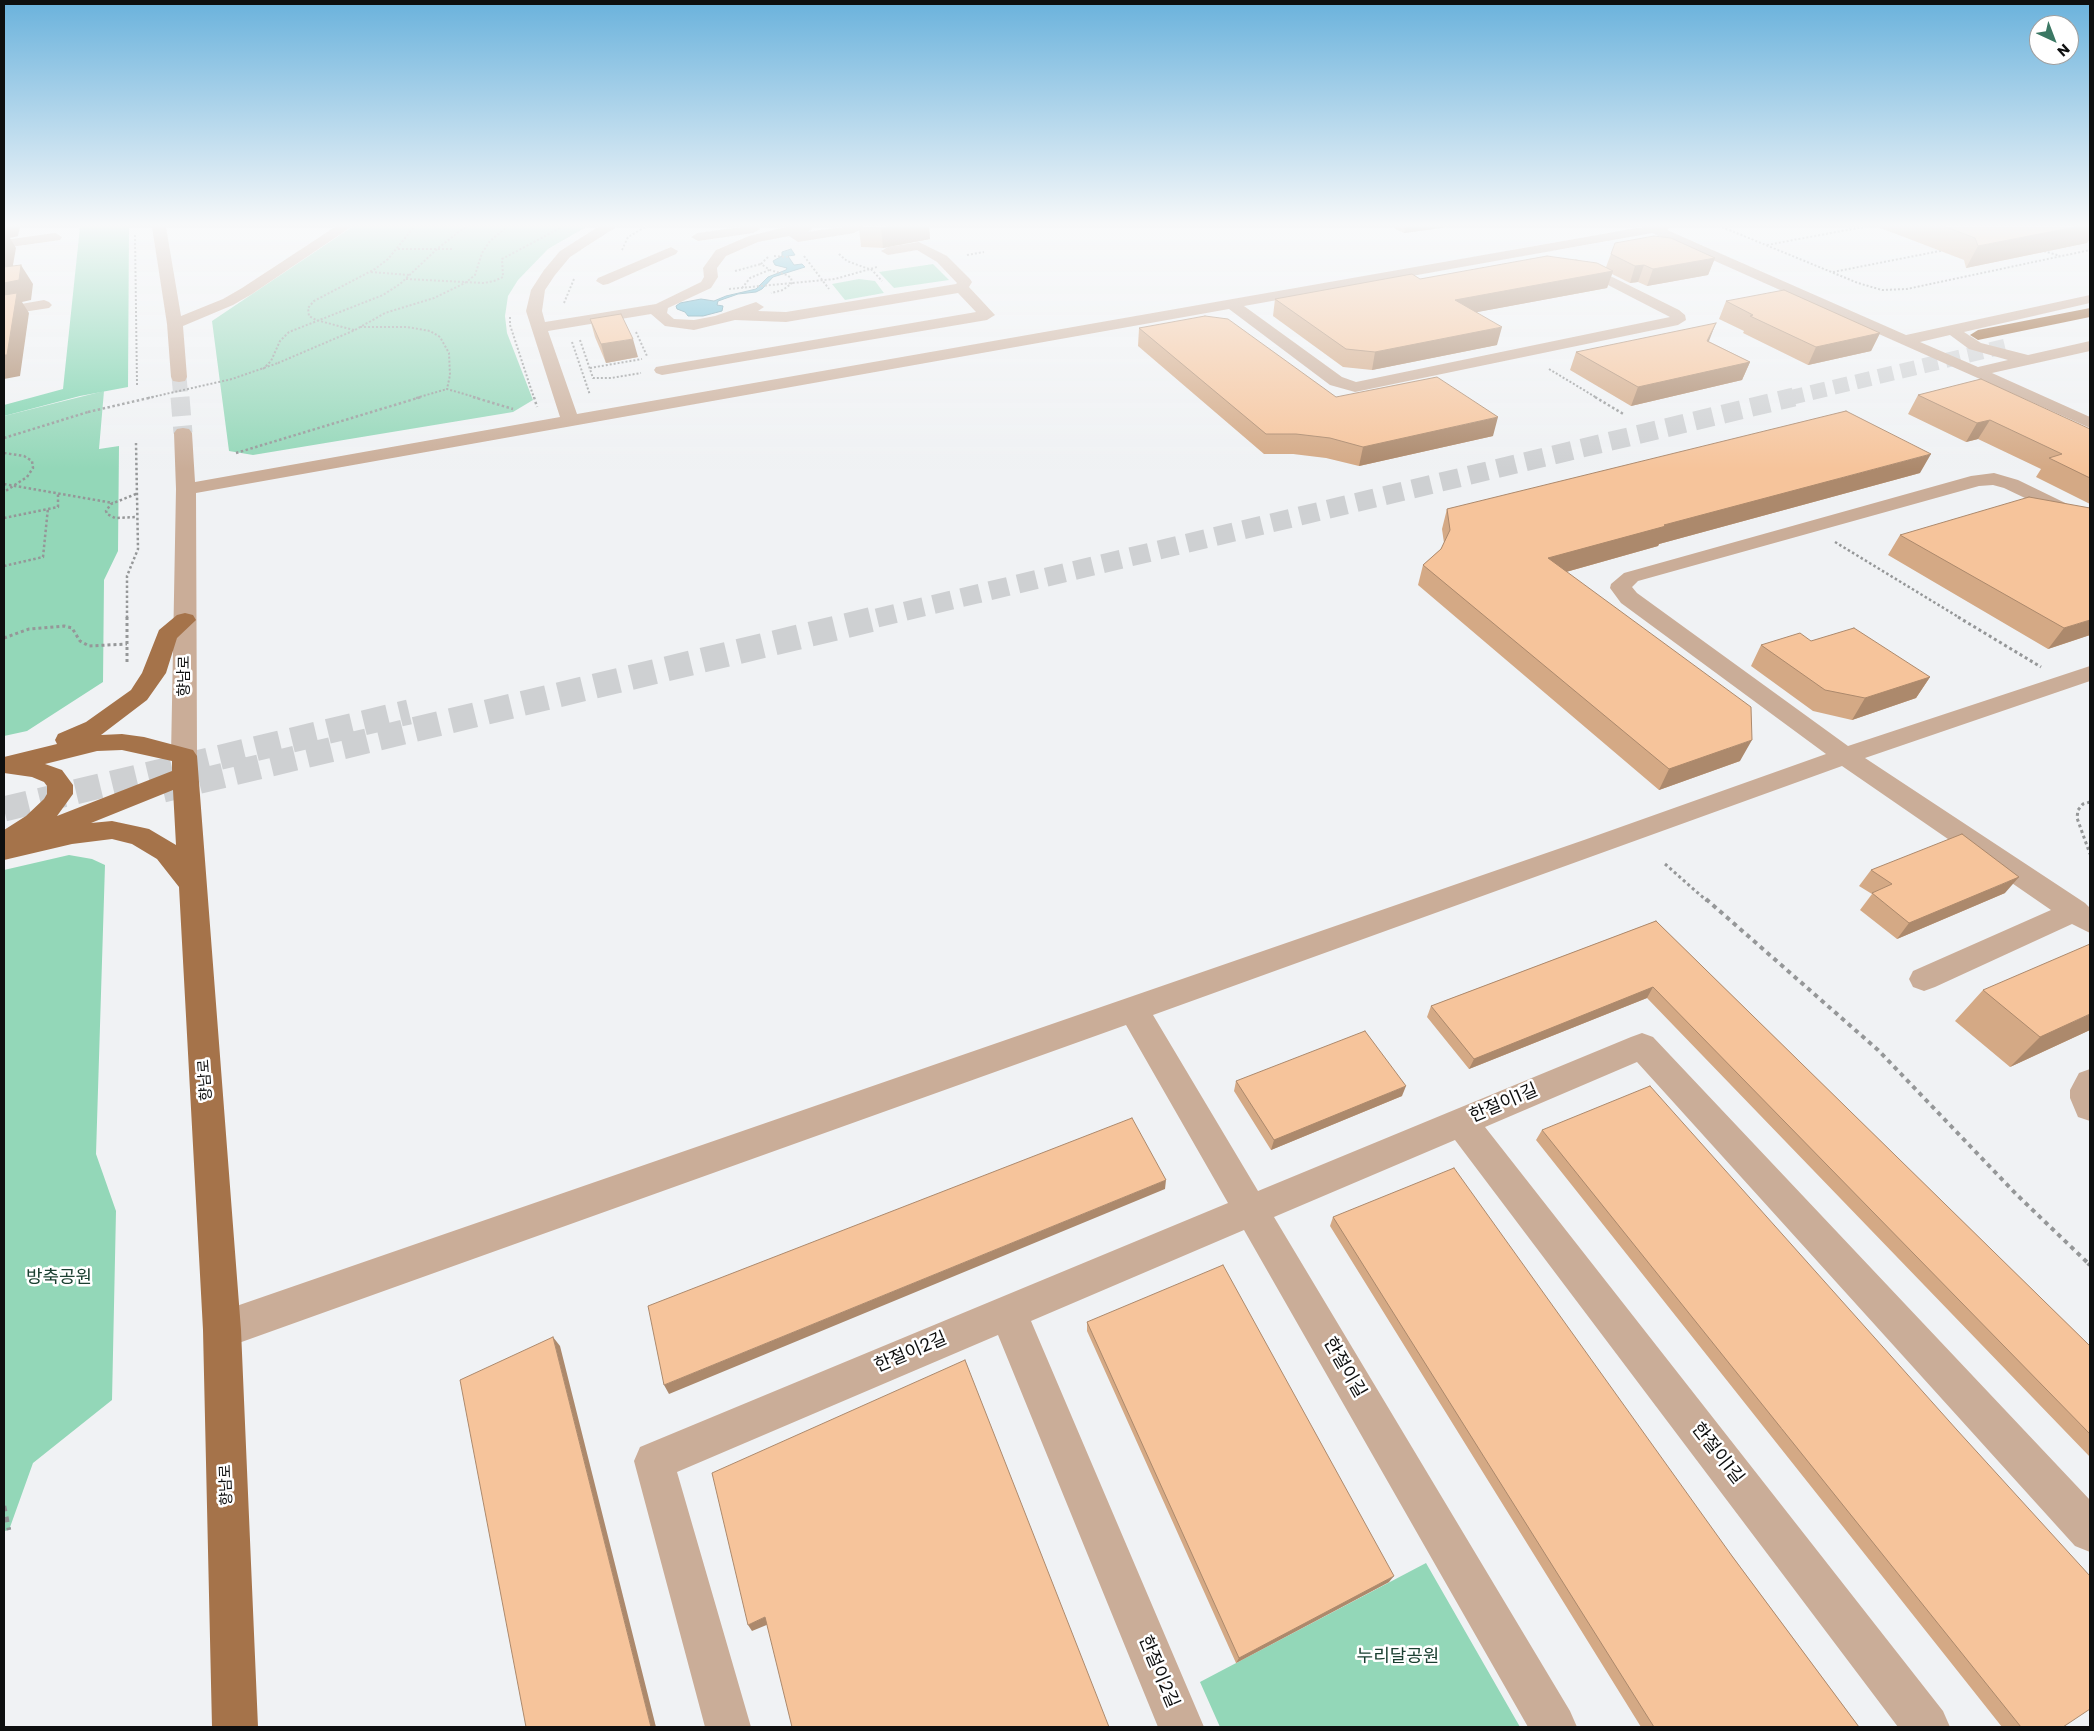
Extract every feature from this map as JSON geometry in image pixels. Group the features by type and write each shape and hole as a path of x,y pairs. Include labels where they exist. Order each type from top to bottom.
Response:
{"highway":[{"path":"1978,335 2090,312"},
{"path":"2006,346 2025,342"}],"main road":[{"path":"6,765 95,728 117,713 139,695 154,673 167,635 185,620"},
{"path":"6,765 88,745 122,742 144,745 185,766"},
{"path":"4,843 35,823 53,805 60,794 60,786 53,776 38,770 6,765"},
{"path":"4,848 185,766"},
{"name":"향남로","path":"185,766 222,1330 235,1727"},
{"path":"4,848 72,835 112,830 140,836 167,852 194,888"}],"street":[{"path":"4,311 25,308"},
{"path":"172,308 179,377"},
{"path":"175,324 214,308"},
{"path":"535,308 538,328 570,420"},
{"path":"538,328 661,308 659,315 663,319 681,324 707,323 735,314 747,308"},
{"path":"735,314 773,317 842,308"},
{"path":"662,370 987,315 980,308"},
{"path":"186,489 1210,308"},
{"path":"1237,308 1341,384 1362,387 1678,320 1678,315 1664,308"},
{"path":"1834,308 2090,423"},
{"path":"1906,340 2050,308"},
{"path":"799,315 819,343"},
{"path":"1958,328 1956,331 1958,335 1975,346 2002,355 2030,360"},
{"path":"1977,372 2090,346"},
{"path":"1429,359 1445,370"},
{"name":"향남로","path":"183,434 186,489 185,766"},
{"path":"2082,917 1845,756 1629,598 1621,588 1622,584 1631,577 1985,479 2011,484 2090,523"},
{"path":"222,1330 1594,847 1845,756 2078,677"},
{"path":"1924,979 2082,917"},
{"name":"한절이길","path":"1133,1008 1554,1727"},
{"name":"한절이1길","path":"1927,1727 1461,1122 1642,1046 2090,1531"},
{"path":"2090,1083 2086,1090 2086,1098 2090,1107"},
{"path":"1008,1312 1461,1122"},
{"name":"한절이2길","path":"728,1727 654,1461 1008,1312 1181,1727"}],"path":[{"path":"136,308 137,385"},
{"path":"308,308 309,316 316,320 355,330"},
{"path":"263,369 271,360 280,341 289,332 316,320 353,308"},
{"path":"4,438 88,412 204,386 263,369 355,330 386,313 403,308"},
{"path":"731,308 735,314"},
{"path":"510,317 510,325 538,409"},
{"path":"590,368 648,358 632,325"},
{"path":"360,327 418,328 440,337 449,353 451,364 447,389"},
{"path":"578,336 593,378 611,378 662,370"},
{"path":"236,453 447,389 517,411 508,414"},
{"path":"127,667 127,576 138,549 136,443"},
{"path":"4,453 24,456 32,461 33,468 27,477 4,492"},
{"path":"4,484 113,503"},
{"path":"4,518 58,507 58,494"},
{"path":"136,494 113,503 106,511 110,516 122,519 136,517"},
{"path":"4,566 43,557 48,508"},
{"path":"1810,527 2078,677"},
{"path":"4,638 29,629 64,626 72,628 80,641 89,646 127,644"},
{"path":"2090,802 2083,804 2078,810 2077,818 2090,854"},
{"path":"1665,864 1878,1050 2017,1196 2090,1265"},
{"path":"4,1506 9,1530"}],"green space":[{"path":"72,308 128,308 128,387 80,396 4,416 4,405 63,389"},
{"path":"232,308 506,308 507,333 533,400 513,412 253,455 229,451 212,321"},
{"path":"104,391 99,449 119,446 118,551 104,580 103,682 27,731 4,736 4,416"},
{"name":"방축공원","path":"69,855 92,859 105,865 96,1154 116,1211 112,1400 33,1463 9,1530 4,1531 4,870"},
{"name":"누리달공원","path":"1426,1563 1520,1727 1220,1727 1200,1682"}],"water":[{"path":"723,308 722,311 703,316 688,316 685,312 677,309"}],"building":[{"path":"4,308 15,308 7,355 4,355"},
{"path":"1287,308 1469,308 1502,327 1375,352 1346,349"},
{"path":"1739,308 1824,308 1880,333 1816,347 1750,316 1753,315"},
{"path":"621,314 633,339 601,344 590,319"},
{"path":"1205,316 1228,319 1336,397 1437,377 1498,417 1363,447 1330,438 1296,434 1266,434 1139,328"},
{"path":"1716,323 1707,341 1750,362 1638,387 1576,352"},
{"path":"1981,379 2090,429 2090,478 2049,458 2062,454 1990,420 1977,423 1918,395"},
{"path":"1846,411 1931,454 1548,558 1751,707 1752,740 1669,769 1423,565 1441,549 1450,530 1447,509"},
{"path":"2029,497 2090,508 2090,620 2064,628 1900,535"},
{"path":"1854,628 1930,677 1865,698 1825,690 1761,645 1800,633 1811,641"},
{"path":"1962,834 2019,877 1909,923 1872,893 1892,884 1871,870"},
{"path":"1656,921 2090,1346 2090,1434 1653,987 1474,1059 1431,1006"},
{"path":"2090,944 2090,1014 2040,1037 1983,990"},
{"path":"1365,1031 1406,1086 1274,1140 1236,1081"},
{"path":"1650,1086 2090,1576 2090,1709 2063,1727 2021,1727 1542,1130"},
{"path":"1132,1118 1166,1180 664,1385 648,1306"},
{"path":"1454,1168 1732,1556 1859,1727 1654,1727 1333,1217"},
{"path":"1223,1265 1394,1576 1239,1658 1087,1322"},
{"path":"553,1337 651,1727 526,1727 460,1380"},
{"path":"965,1360 1109,1727 792,1727 765,1617 748,1625 712,1473"}],"tunnel":[{"path":"1789,398 2006,346"},
{"path":"179,377 181,398"},
{"path":"180,397 183,433"},
{"path":"877,618 1794,397"},
{"path":"163,790 882,617"},
{"path":"4,809 409,712"}]}
